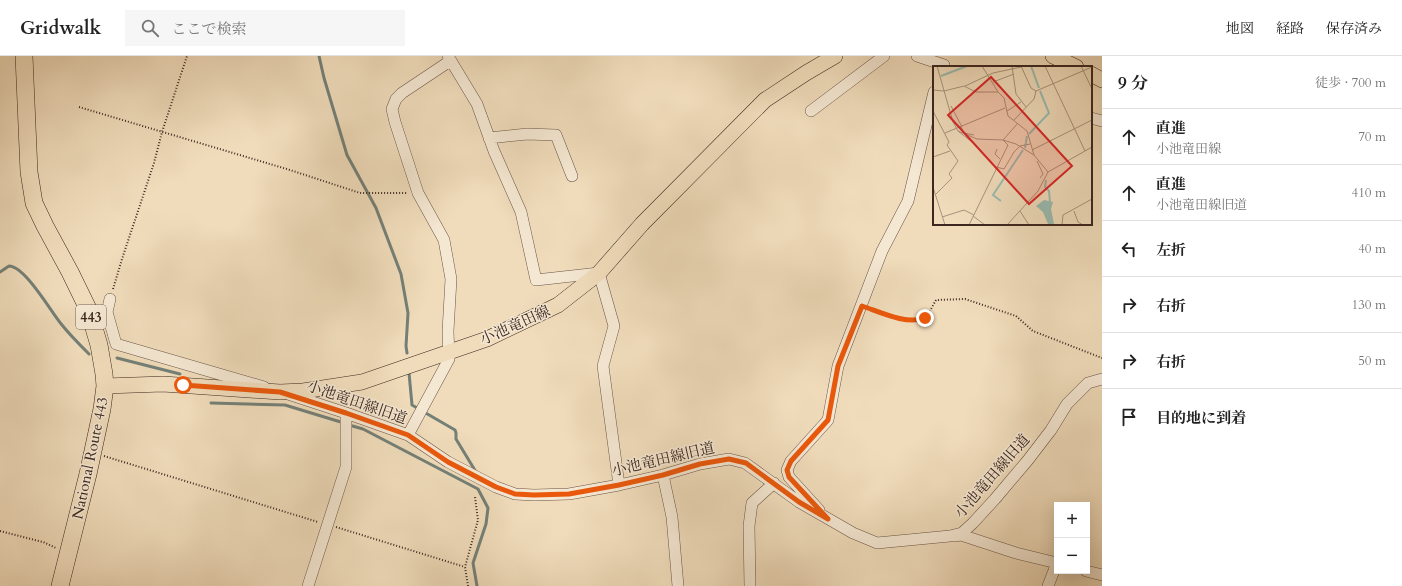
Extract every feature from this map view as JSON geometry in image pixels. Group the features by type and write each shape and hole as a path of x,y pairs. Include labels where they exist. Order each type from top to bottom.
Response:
{"highway":[{"name":"National Route 443","path":"24,56 29,172 34,203 89,311 99,345 105,386 102,409 60,586"}],"main road":[{"name":"小池竜田線","path":"105,386 163,384 280,392 303,391 362,382 487,339 558,305 599,273 642,224 765,100 835,56"},
{"path":"1053,56 1074,66"},
{"path":"1092,75 1102,80"}],"street":[{"path":"811,111 884,56"},
{"path":"917,56 944,63"},
{"path":"408,435 449,359 448,331 451,279 444,240 418,193 394,122 392,109 396,99 402,92 449,59 477,104 521,212 536,280 599,273 614,326 603,366 619,485"},
{"path":"828,519 789,477 787,470 791,461 828,420 838,366 882,251 908,200 933,96"},
{"path":"1092,118 1102,121"},
{"path":"490,138 527,134 556,135 572,176"},
{"name":"小池竜田線旧道","path":"110,300 107,312 116,344 280,392 346,421 408,435 448,462 496,487 515,494 569,494 619,485 663,475 700,464 729,459 746,463 799,502 854,533 877,543 950,536 962,533 995,499 1051,430 1067,404 1088,383 1102,379"},
{"path":"308,586 346,467 346,421"},
{"path":"663,475 672,517 678,586"},
{"path":"750,586 749,526 752,503 774,483"},
{"path":"950,536 961,535 1016,553 1054,562"},
{"path":"1048,586 1054,571"},
{"path":"1090,572 1102,574"}],"path":[{"path":"110,300 187,56"},
{"path":"79,107 290,170 360,193 418,193"},
{"path":"862,306 902,318 919,320 925,318 936,300 964,299 1016,316 1033,331 1102,358"},
{"path":"92,452 464,567"},
{"path":"468,586 464,567 478,520 475,497"},
{"path":"0,531 43,542 68,554"}],"waterway":[{"path":"319,56 347,155 376,208 401,274 408,313 407,353"},
{"path":"0,272 9,266 22,273 30,281 65,329 89,354"},
{"path":"117,358 180,374"},
{"path":"409,373 412,405 419,409"},
{"path":"211,403 285,405 344,423"},
{"path":"424,412 455,430 456,439 476,472"},
{"path":"349,425 363,429 478,489 488,508 486,524 473,563 477,586"}],"route":[{"path":"183,385 280,392 346,413 408,435 448,462 496,487 515,494 569,494 619,485 663,475 700,464 729,459 746,463 799,502 828,519 789,477 787,470 791,461 828,420 838,366 862,306 902,318 919,320 925,318"}]}
